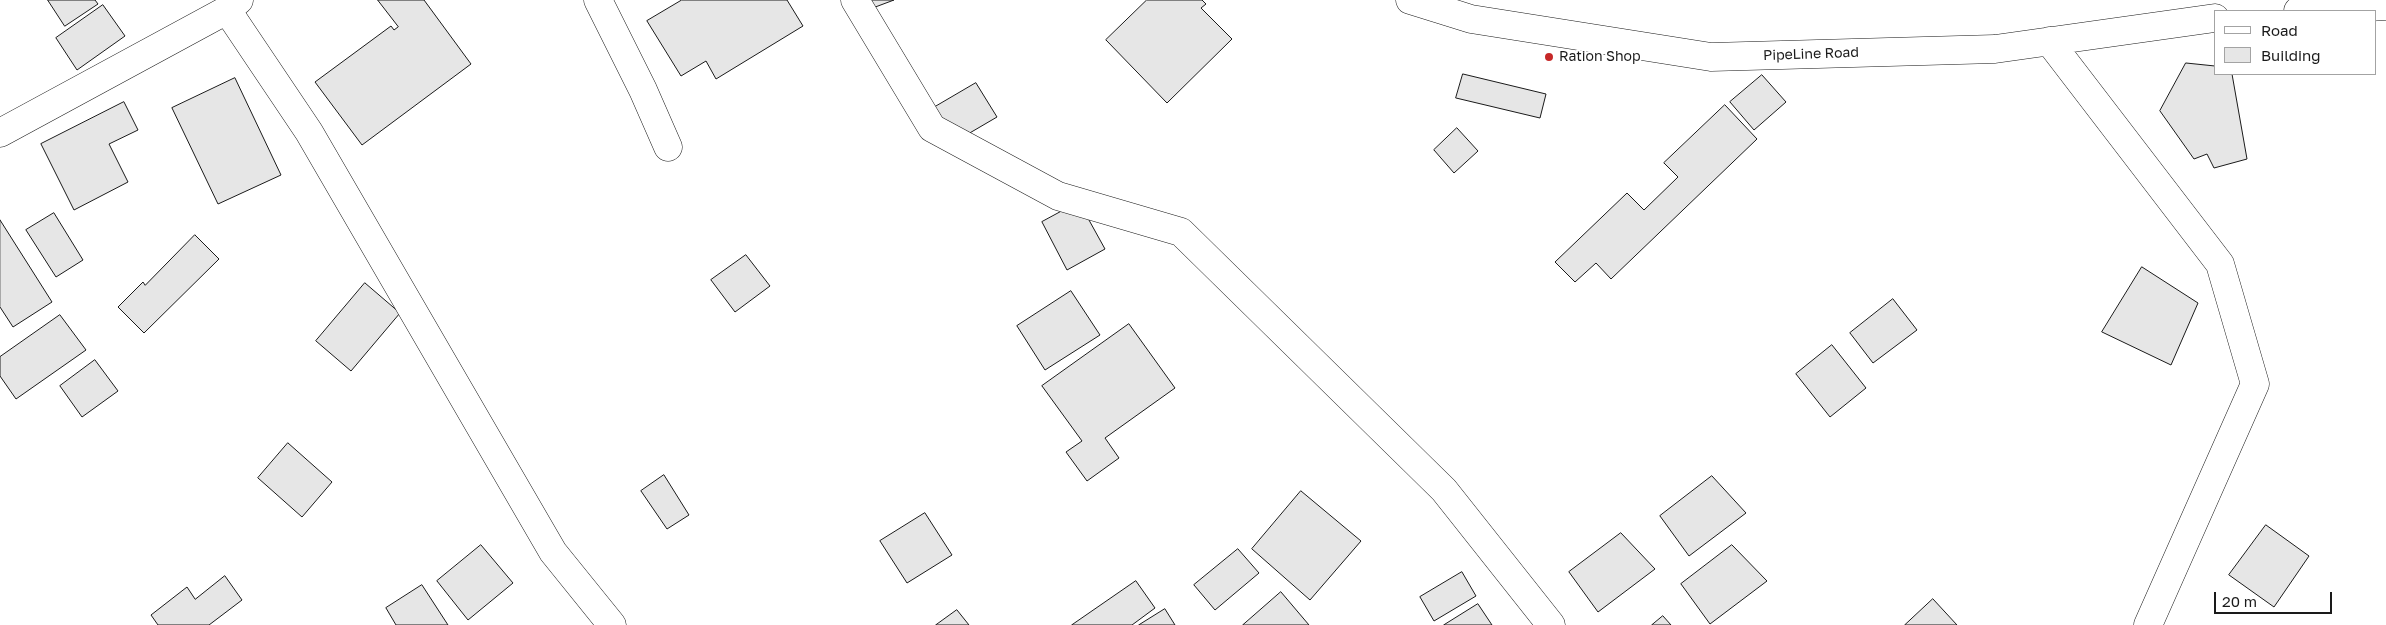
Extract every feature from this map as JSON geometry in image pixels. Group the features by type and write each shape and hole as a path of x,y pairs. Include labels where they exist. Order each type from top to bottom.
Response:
{"street":[{"path":"598,0 643,90 668,147"},
{"path":"855,0 932,128 1058,196 1181,232 1444,490 1551,625"},
{"name":"PipeLine Road","path":"1410,0 1471,19 1711,57 1995,49 2214,18"},
{"path":"0,133 233,5 553,552 612,625"},
{"path":"2316,10 2386,6"},
{"path":"2049,42 2220,264 2255,384 2148,625"}],"building":[{"path":"48,0 95,0 98,4 65,26"},
{"path":"378,0 424,0 471,64 362,145 315,82 391,26 394,30 398,27"},
{"path":"682,0 787,0 803,26 716,79 706,61 681,76 647,21"},
{"path":"866,0 894,0 870,9"},
{"path":"1147,0 1202,0 1206,4 1201,8 1232,39 1167,103 1106,40"},
{"path":"103,5 125,36 77,70 56,38"},
{"path":"2186,63 2214,66 2214,75 2232,75 2247,159 2214,168 2207,154 2194,159 2160,111"},
{"path":"1463,74 1546,94 1540,118 1456,98"},
{"path":"1762,75 1786,102 1754,130 1730,102"},
{"path":"235,78 281,175 218,204 172,108"},
{"path":"976,83 997,117 956,141 935,107"},
{"path":"124,102 138,130 109,144 128,182 74,210 41,144"},
{"path":"1725,105 1757,139 1611,279 1596,263 1575,282 1555,262 1627,193 1644,210 1678,177 1664,163"},
{"path":"1457,128 1478,151 1454,173 1434,150"},
{"path":"1079,202 1105,249 1067,270 1042,222"},
{"path":"54,213 83,260 56,277 26,230"},
{"path":"0,220 52,302 13,327 0,307"},
{"path":"195,235 219,259 144,333 118,307 143,282 145,285"},
{"path":"746,255 770,286 735,312 711,280"},
{"path":"2142,267 2198,303 2171,365 2102,332"},
{"path":"365,283 400,313 351,371 316,341"},
{"path":"1071,291 1100,335 1045,370 1017,326"},
{"path":"1893,299 1917,330 1873,363 1850,333"},
{"path":"60,315 86,350 16,399 0,376 0,357"},
{"path":"1129,324 1175,388 1105,438 1119,458 1087,481 1066,452 1082,441 1042,386"},
{"path":"1832,345 1866,388 1830,417 1796,374"},
{"path":"95,360 118,391 82,417 60,386"},
{"path":"288,443 332,482 302,517 258,478"},
{"path":"664,475 689,515 667,529 641,491"},
{"path":"1712,476 1746,513 1689,556 1660,516"},
{"path":"1301,491 1361,541 1310,600 1252,549"},
{"path":"925,513 952,555 907,583 880,541"},
{"path":"2266,525 2309,556 2274,607 2229,575"},
{"path":"1621,533 1655,569 1598,612 1569,572"},
{"path":"481,545 513,583 468,620 437,581"},
{"path":"1732,545 1767,581 1710,624 1681,584"},
{"path":"1238,549 1259,573 1215,610 1194,585"},
{"path":"1462,572 1476,596 1434,621 1420,597"},
{"path":"225,576 242,600 209,625 158,625 151,615 187,587 195,599"},
{"path":"1136,581 1155,608 1132,625 1072,625"},
{"path":"422,585 448,625 396,625 386,608"},
{"path":"1281,592 1309,625 1243,625"},
{"path":"1933,599 1957,625 1905,625"},
{"path":"1478,604 1492,625 1444,625"},
{"path":"1165,609 1175,625 1139,625"},
{"path":"957,610 969,625 936,625"},
{"path":"1663,616 1671,625 1652,625"}],"place":[{"name":"Ration Shop","path":"1549,57"}]}
